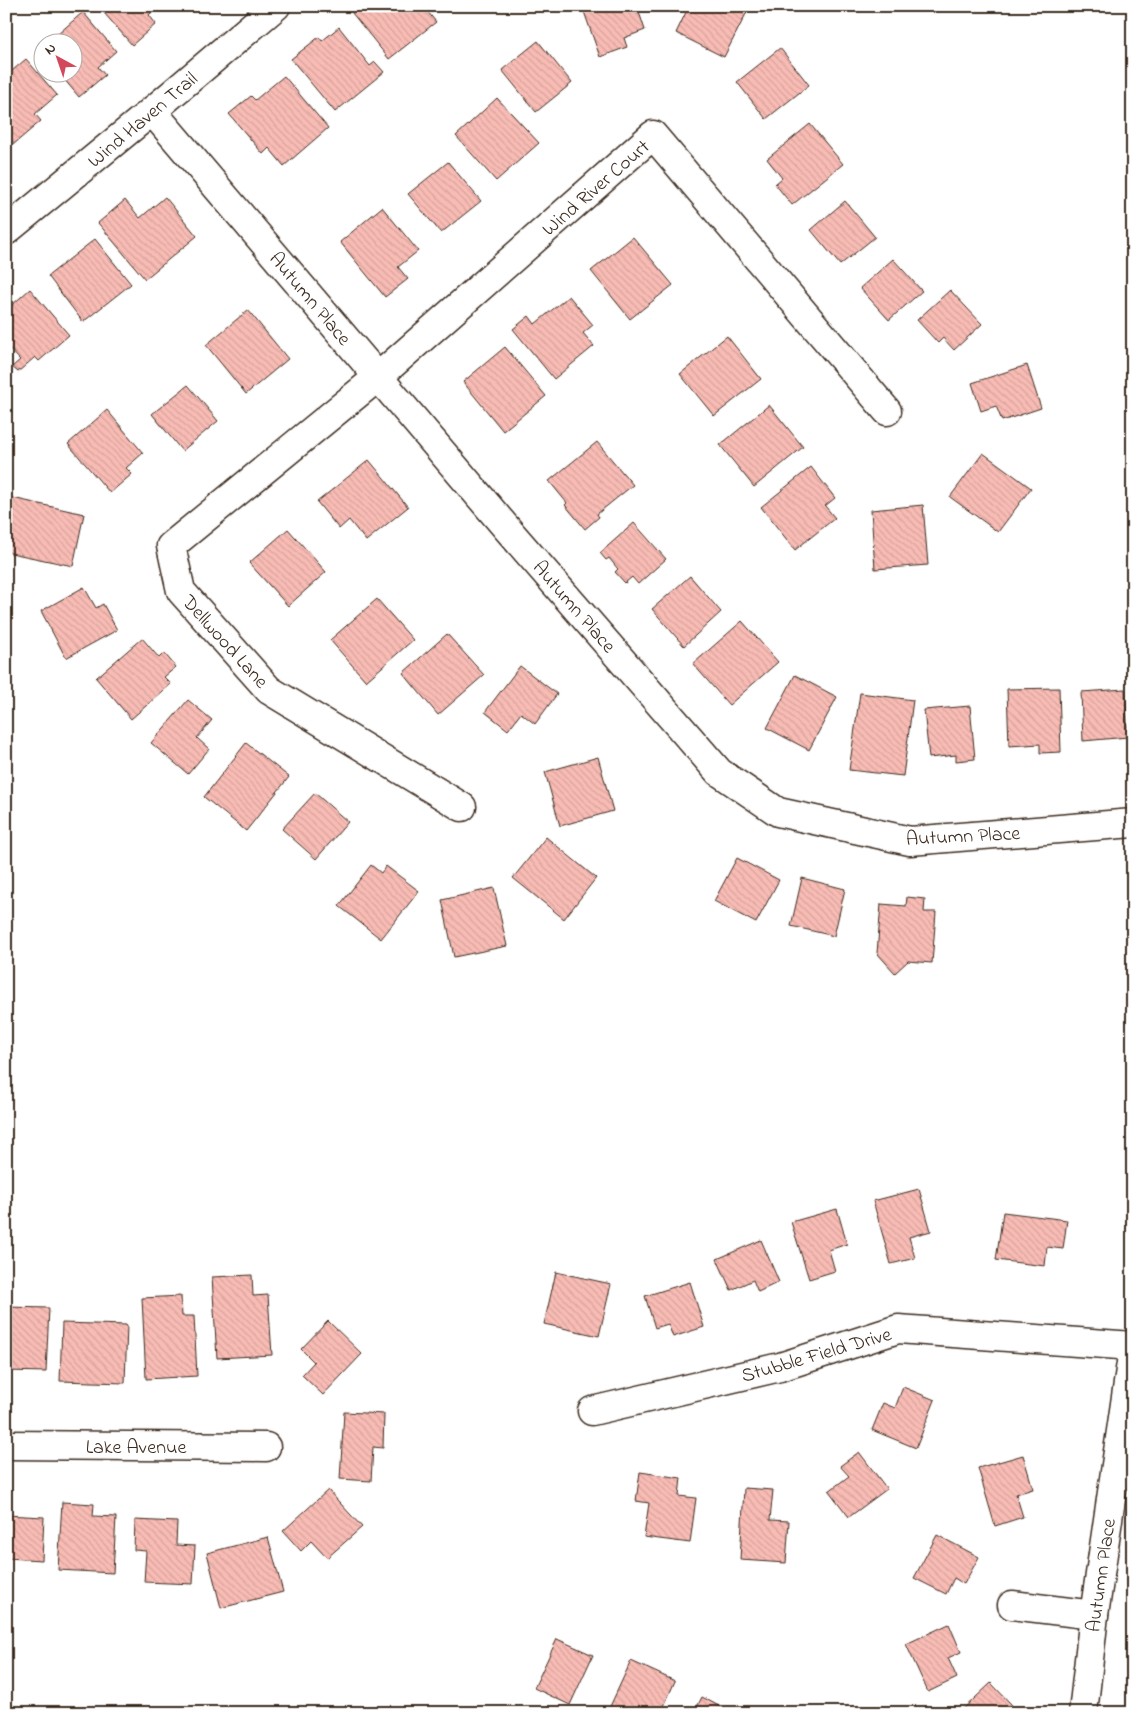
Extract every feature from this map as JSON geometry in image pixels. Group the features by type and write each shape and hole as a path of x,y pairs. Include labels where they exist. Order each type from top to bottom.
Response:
{"street":[{"name":"Wind Haven Trail","path":"6,231 276,6"},
{"name":"Autumn Place","path":"152,111 504,525 719,772 778,812 910,841 1133,824"},
{"name":"Wind River Court","path":"378,377 653,135 887,411"},
{"name":"Dellwood Lane","path":"378,377 171,546 181,591 269,690 462,807"},
{"name":"Stubble Field Drive","path":"592,1411 780,1368 898,1329 1133,1348"},
{"name":"Autumn Place","path":"1083,1713 1094,1615 1133,1348"},
{"name":"Lake Avenue","path":"6,1444 266,1447"},
{"path":"1012,1605 1094,1615"}],"building":[{"path":"98,6 158,6 149,15 156,24 132,45"},
{"path":"361,6 423,6 436,22 389,59 352,13"},
{"path":"582,6 637,6 645,30 624,38 627,47 600,57"},
{"path":"689,6 750,6 724,57 676,33"},
{"path":"83,12 116,51 98,67 105,75 79,97 66,82 82,82 82,32 60,32"},
{"path":"339,27 370,66 375,62 384,72 335,112 291,59 319,37 322,41"},
{"path":"538,41 572,83 536,112 502,70"},
{"path":"780,48 809,85 766,119 737,82"},
{"path":"26,59 32,66 32,82 46,82 57,95 35,114 41,121 14,144 6,135 6,76"},
{"path":"284,76 328,128 284,166 269,148 263,154 229,114 251,96 255,100"},
{"path":"497,98 539,143 496,181 456,136"},
{"path":"810,124 843,164 792,205 775,184 782,178 767,159"},
{"path":"448,162 481,201 441,233 408,194"},
{"path":"165,197 197,236 145,279 98,223 125,200 140,218"},
{"path":"845,201 875,237 840,265 811,230"},
{"path":"382,207 418,251 398,267 408,279 385,297 340,242"},
{"path":"633,237 673,285 630,319 591,271"},
{"path":"95,239 131,284 83,322 48,276"},
{"path":"893,259 922,291 889,320 860,288"},
{"path":"30,289 69,335 39,361 35,357 18,372 12,367 20,360 6,345 6,299 12,305"},
{"path":"950,290 982,324 954,350 943,338 938,343 917,320"},
{"path":"569,296 593,325 583,333 594,346 554,379 513,329 529,316 535,324"},
{"path":"248,310 288,359 246,394 206,345"},
{"path":"727,336 761,379 714,416 680,374"},
{"path":"505,347 546,396 503,431 463,382"},
{"path":"1027,365 1041,408 1002,421 996,406 981,411 972,383"},
{"path":"188,385 218,421 182,451 152,414"},
{"path":"769,405 803,447 754,487 720,445"},
{"path":"107,410 143,453 126,468 132,474 110,493 68,444"},
{"path":"597,442 633,485 597,514 599,517 585,529 565,505 567,503 549,481"},
{"path":"983,453 1031,488 998,532 950,497"},
{"path":"369,460 408,507 366,541 349,520 339,529 317,502"},
{"path":"811,467 835,498 825,506 835,518 795,550 761,507"},
{"path":"8,497 84,514 73,566 6,552 6,507"},
{"path":"923,505 928,565 875,569 871,510"},
{"path":"634,523 666,559 638,584 632,577 625,583 615,572 618,569 609,558 606,560 600,553"},
{"path":"288,529 326,572 288,606 249,563"},
{"path":"690,576 721,612 684,646 652,609"},
{"path":"84,587 96,608 103,604 117,630 66,658 41,611"},
{"path":"377,599 413,640 366,681 330,640"},
{"path":"742,621 778,662 729,705 693,664"},
{"path":"447,634 484,675 438,715 403,673"},
{"path":"142,638 159,658 164,653 176,667 164,677 171,684 131,719 96,678"},
{"path":"520,666 557,694 535,724 521,713 508,730 485,712"},
{"path":"795,675 837,697 809,750 767,728"},
{"path":"1059,688 1061,752 1040,753 1040,744 1009,746 1007,689"},
{"path":"1125,689 1128,737 1083,741 1081,692"},
{"path":"860,693 913,700 903,776 849,770"},
{"path":"188,700 212,720 197,738 209,749 188,774 151,743"},
{"path":"970,706 975,759 956,761 956,755 929,758 924,710"},
{"path":"246,743 289,777 246,831 204,797"},
{"path":"598,757 613,811 560,826 545,772"},
{"path":"315,793 348,822 316,859 282,829"},
{"path":"546,837 596,878 564,919 513,878"},
{"path":"737,858 779,880 756,923 714,901"},
{"path":"371,865 381,873 386,866 419,891 381,939 339,906"},
{"path":"802,878 845,889 834,936 791,926"},
{"path":"494,888 507,946 454,957 442,900"},
{"path":"907,897 925,899 924,912 936,912 932,963 908,961 895,973 877,953 881,904 906,906"},
{"path":"919,1189 931,1231 909,1237 915,1258 891,1264 873,1201"},
{"path":"837,1209 847,1244 829,1250 835,1271 809,1279 791,1222"},
{"path":"1003,1212 1067,1220 1063,1249 1047,1247 1045,1266 996,1260"},
{"path":"761,1240 779,1282 758,1292 753,1280 731,1290 717,1259"},
{"path":"556,1272 611,1284 599,1336 544,1324"},
{"path":"252,1275 253,1296 268,1295 272,1355 217,1358 212,1277"},
{"path":"690,1282 704,1327 673,1337 668,1324 655,1328 645,1296"},
{"path":"181,1296 182,1316 194,1316 197,1376 146,1379 142,1298"},
{"path":"6,1307 49,1308 46,1372 6,1371"},
{"path":"328,1321 362,1354 323,1395 302,1375 314,1362 301,1349"},
{"path":"62,1323 127,1325 125,1383 60,1381"},
{"path":"903,1387 935,1400 916,1448 872,1430 883,1403 895,1408"},
{"path":"344,1412 384,1414 383,1448 373,1447 371,1481 340,1479"},
{"path":"859,1452 887,1489 849,1517 829,1491 849,1476 840,1466"},
{"path":"1023,1455 1033,1489 1016,1494 1023,1517 995,1526 978,1468"},
{"path":"640,1472 681,1478 679,1496 696,1498 690,1543 644,1537 649,1503 636,1501"},
{"path":"744,1488 773,1490 770,1520 789,1521 786,1563 740,1560"},
{"path":"328,1490 362,1527 327,1558 311,1541 301,1551 283,1531"},
{"path":"62,1502 94,1504 93,1516 116,1517 113,1573 58,1570"},
{"path":"6,1515 44,1517 42,1560 6,1558"},
{"path":"135,1520 177,1522 176,1545 195,1546 193,1584 144,1582 146,1551 134,1550"},
{"path":"937,1535 979,1557 964,1584 954,1578 946,1594 914,1578"},
{"path":"268,1537 283,1592 221,1608 207,1553"},
{"path":"949,1624 961,1652 948,1658 957,1678 928,1692 906,1644"},
{"path":"557,1639 593,1655 570,1705 534,1688"},
{"path":"631,1661 675,1681 661,1713 607,1713"},
{"path":"991,1683 1011,1704 1002,1713 959,1713"},
{"path":"702,1697 732,1713 694,1713"}]}
